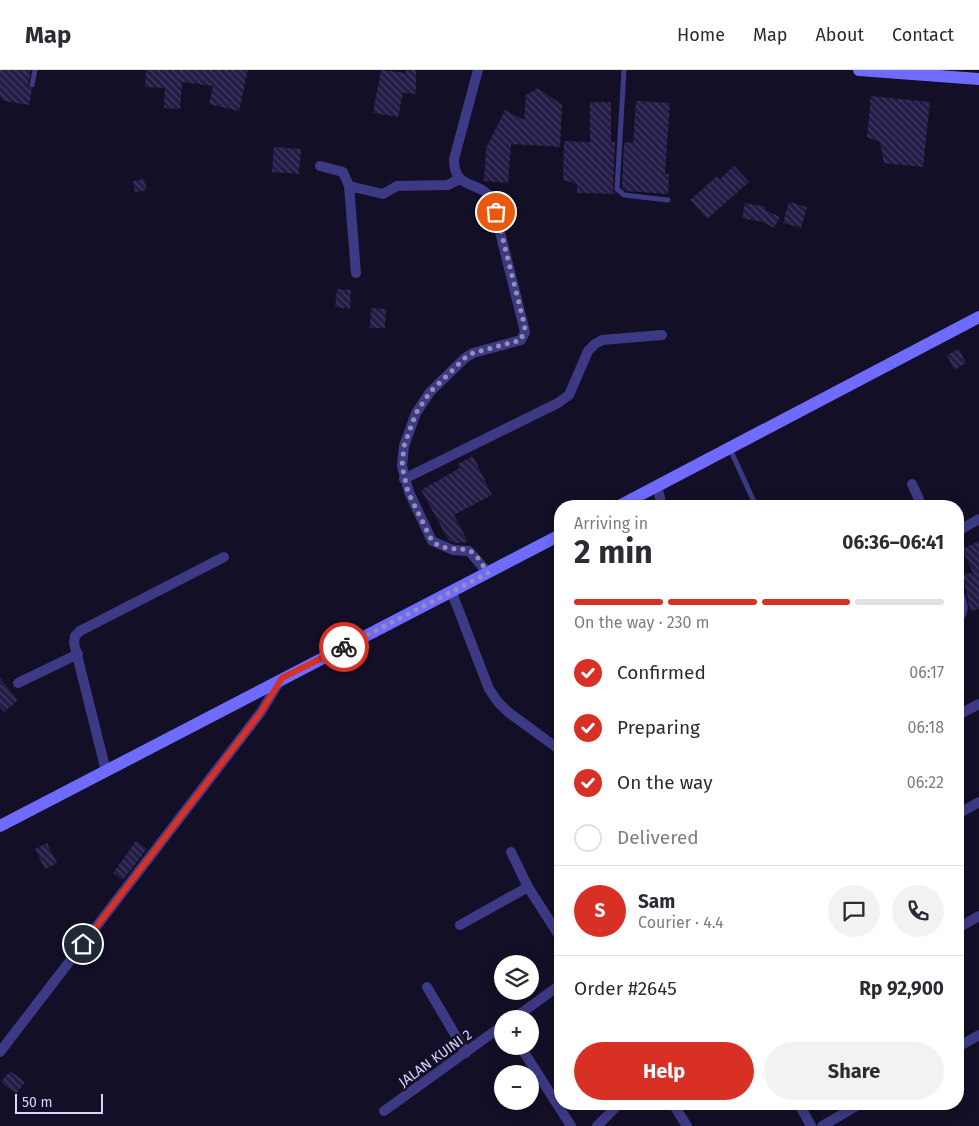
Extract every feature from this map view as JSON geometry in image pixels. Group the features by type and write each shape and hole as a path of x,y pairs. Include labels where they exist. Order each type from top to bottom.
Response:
{"street":[{"path":"478,70 454,159 455,175 459,179 485,192 492,200 525,332 521,340 473,353 465,358 430,392 416,413 404,446 402,466 404,479 432,541 453,550 469,551 475,554 488,573"},
{"path":"859,70 979,79"},
{"path":"320,166 343,172 349,186 356,273"},
{"path":"349,186 383,194 397,186 448,185 459,179"},
{"path":"630,500 979,318"},
{"path":"404,479 558,403 569,395 588,351 602,340 662,335"},
{"path":"912,484 919,500"},
{"path":"657,486 660,500"},
{"path":"964,528 979,519"},
{"path":"0,826 282,678 452,593 554,538"},
{"path":"106,771 75,636 80,631 224,557"},
{"path":"452,593 489,688 498,702 554,745"},
{"path":"18,683 78,654"},
{"path":"0,1052 261,712 282,678"},
{"path":"964,712 979,704"},
{"path":"964,811 979,802"},
{"path":"511,852 528,887 554,928"},
{"path":"460,925 528,887"},
{"path":"964,925 979,916"},
{"path":"427,987 466,1052"},
{"path":"525,1010 554,989"},
{"name":"JALAN KUINI 2","path":"384,1111 494,1032"},
{"path":"964,1044 979,1035"},
{"path":"526,1055 554,1099"},
{"path":"561,1110 571,1126"},
{"path":"596,1126 613,1110"},
{"path":"677,1110 688,1126"},
{"path":"803,1110 811,1126"},
{"path":"822,1126 850,1110"}],"lane":[{"path":"32,86 35,70"},
{"path":"624,70 617,189 624,194 668,200"},
{"path":"729,448 753,500"}],"building":[{"path":"0,70 31,70 28,85 32,89 29,105 4,101 0,97"},
{"path":"146,70 248,70 239,111 209,104 213,86 182,82 180,109 164,108 165,88 145,87"},
{"path":"381,70 406,73 406,70 416,70 416,94 403,93 398,117 373,113"},
{"path":"538,88 562,105 560,147 511,144 508,183 484,181 486,148 505,110 524,120 526,95"},
{"path":"871,96 930,102 923,167 884,163 880,142 867,137"},
{"path":"636,101 670,103 665,174 669,174 668,194 626,191 622,187 624,142 633,143"},
{"path":"590,102 611,102 611,142 615,142 613,189 616,194 577,193 577,184 563,180 564,141 590,142"},
{"path":"274,147 301,149 299,174 272,172"},
{"path":"734,166 749,182 707,219 690,200 717,176 720,179"},
{"path":"144,179 147,190 135,192 133,181"},
{"path":"789,202 807,207 801,228 783,223"},
{"path":"745,203 766,207 765,210 780,217 774,228 763,222 742,218"},
{"path":"337,289 351,290 350,309 335,307"},
{"path":"371,308 386,309 385,328 370,328"},
{"path":"959,349 966,363 954,370 947,355"},
{"path":"473,456 492,495 454,515 468,542 455,543 449,541 421,490 460,468 458,464"},
{"path":"979,541 979,609 970,611 964,574 973,573 964,553 964,548"},
{"path":"0,678 18,700 4,712 0,707"},
{"path":"136,841 147,849 123,880 113,873"},
{"path":"47,843 57,863 45,869 35,849"},
{"path":"10,1071 25,1082 16,1094 1,1082"}],"way so far":[{"path":"344,647 488,573 475,554 465,550 453,550 432,541 408,492 402,466 404,446 411,426 416,413 430,392 460,362 473,353 521,340 524,336 525,327 496,212"}],"route":[{"path":"83,944 261,712 282,678 344,647"}]}
